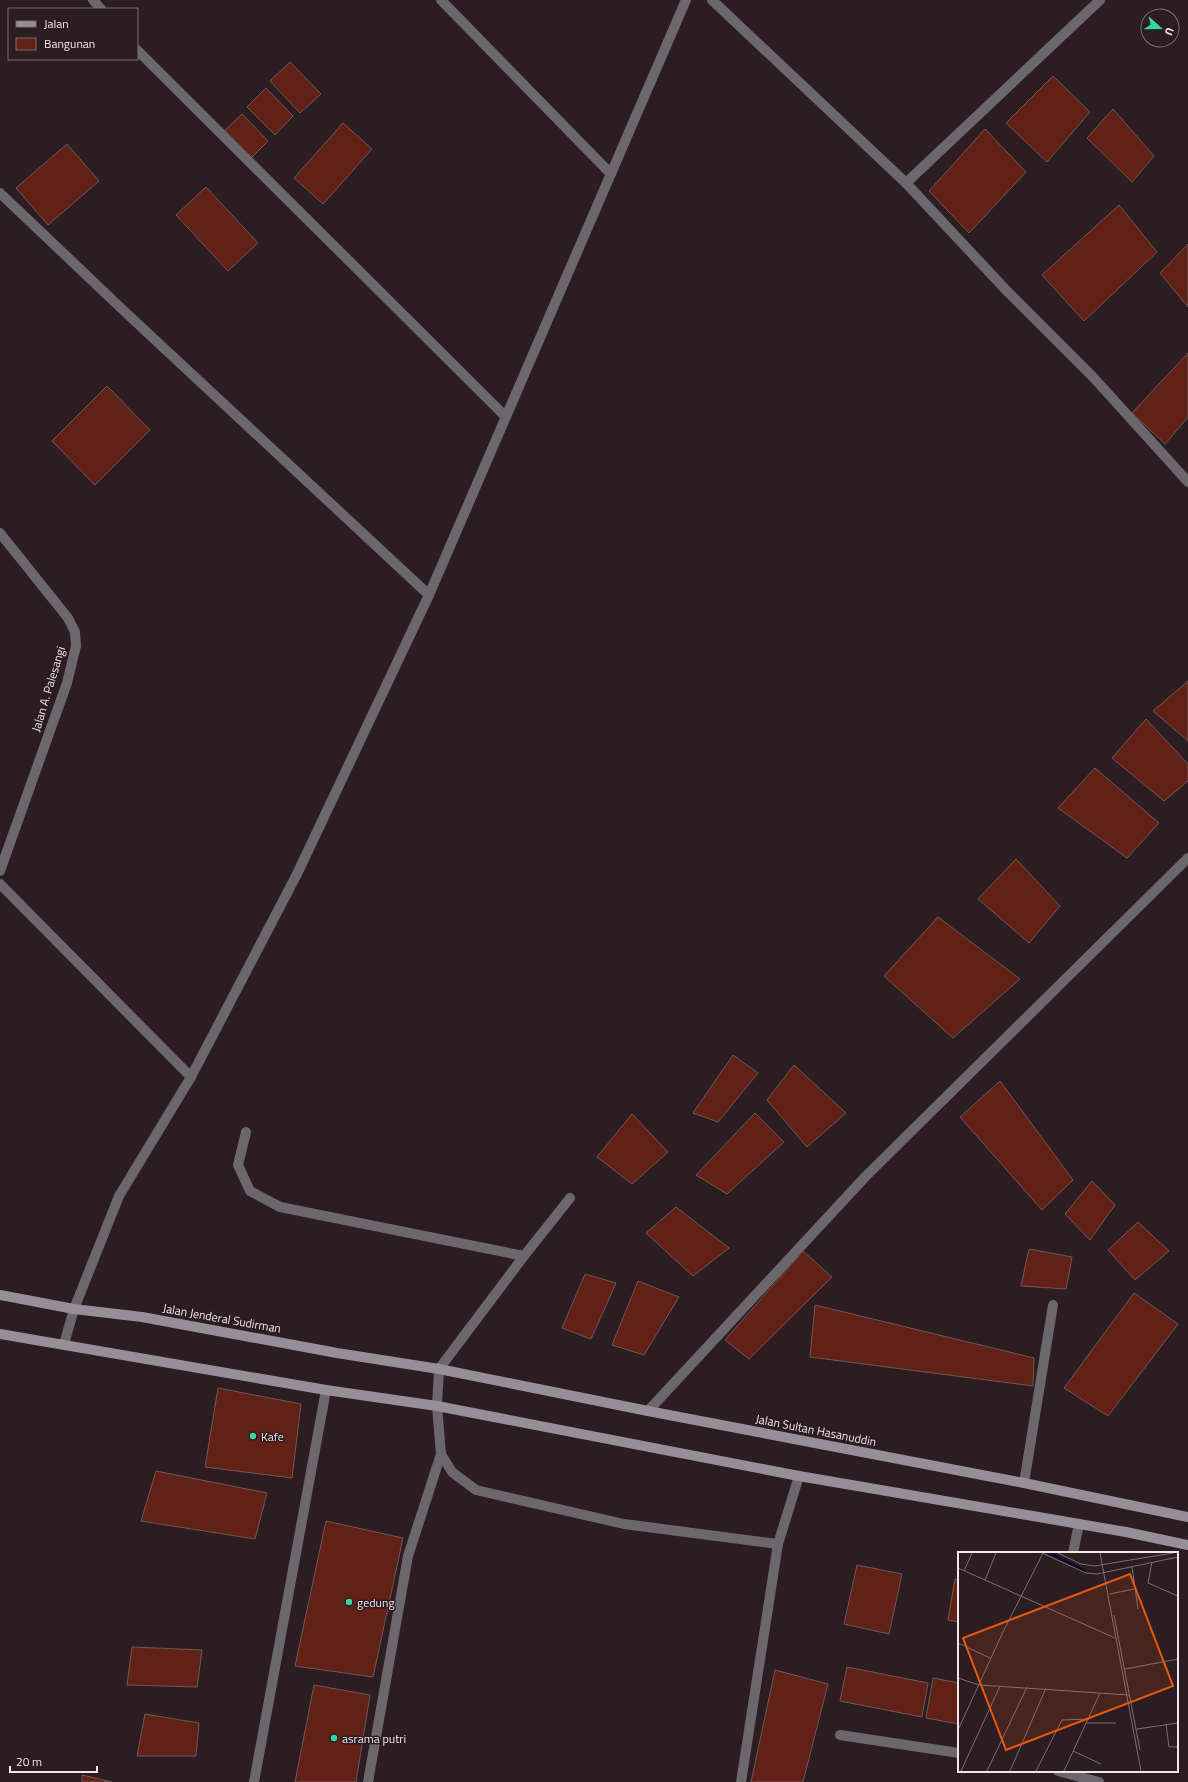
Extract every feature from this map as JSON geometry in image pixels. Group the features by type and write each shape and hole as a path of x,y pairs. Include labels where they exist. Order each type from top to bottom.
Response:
{"main road":[{"name":"Jalan Jenderal Sudirman","path":"0,1295 74,1309 142,1317 337,1353 439,1369"},
{"path":"0,1334 326,1390 437,1406 799,1476 1079,1524 1188,1545"},
{"name":"Jalan Sultan Hasanuddin","path":"439,1369 648,1411 1024,1483 1188,1517"}],"street":[{"path":"93,0 99,8"},
{"path":"441,0 611,174"},
{"path":"64,1344 74,1309 119,1196 191,1077 297,874 429,595 686,0"},
{"path":"712,0 906,182 1006,290 1093,377 1188,482"},
{"path":"906,182 1100,0"},
{"path":"138,51 506,417"},
{"path":"0,193 129,316 429,595"},
{"name":"Jalan A. Palesangi","path":"0,533 68,618 75,632 76,646 67,683 0,871"},
{"path":"648,1411 866,1176 1188,858"},
{"path":"0,884 191,1077"},
{"path":"246,1132 238,1165 250,1191 280,1207 524,1256"},
{"path":"368,1782 408,1556 441,1454 437,1406 439,1369 524,1256 570,1198"},
{"path":"1024,1483 1053,1305"},
{"path":"254,1782 326,1390"},
{"path":"441,1454 452,1472 476,1490 624,1524 778,1544"},
{"path":"741,1782 778,1544 799,1476"},
{"path":"1073,1552 1079,1524"},
{"path":"840,1735 958,1753"},
{"path":"1062,1772 1099,1782"}],"building":[{"path":"290,62 321,94 300,113 270,81"},
{"path":"1053,76 1090,112 1047,162 1006,123"},
{"path":"266,88 293,116 275,135 247,107"},
{"path":"1113,109 1154,156 1132,182 1087,138"},
{"path":"242,114 268,141 249,160 222,133"},
{"path":"343,123 372,149 323,204 294,178"},
{"path":"985,129 1026,172 969,233 929,191"},
{"path":"67,144 99,181 48,225 16,188"},
{"path":"206,187 258,243 228,271 176,215"},
{"path":"1119,205 1157,252 1084,321 1042,275"},
{"path":"1188,244 1188,307 1160,273"},
{"path":"1188,353 1188,417 1165,444 1132,413"},
{"path":"107,386 150,430 95,485 52,441"},
{"path":"1188,681 1188,741 1153,711"},
{"path":"1146,719 1188,764 1188,781 1164,801 1112,758"},
{"path":"1095,768 1159,823 1127,858 1058,808"},
{"path":"1016,859 1060,906 1029,943 978,899"},
{"path":"938,917 1020,979 953,1038 884,976"},
{"path":"733,1055 758,1073 718,1122 693,1113"},
{"path":"794,1065 846,1113 807,1147 767,1100"},
{"path":"1000,1081 1073,1180 1042,1210 960,1117"},
{"path":"755,1113 784,1142 727,1194 696,1175"},
{"path":"632,1114 668,1152 632,1184 597,1157"},
{"path":"1092,1181 1115,1205 1090,1240 1065,1214"},
{"path":"676,1207 729,1248 693,1276 646,1233"},
{"path":"1138,1222 1169,1251 1135,1280 1108,1250"},
{"path":"1029,1249 1072,1257 1066,1289 1021,1286"},
{"path":"803,1251 832,1277 749,1359 725,1340"},
{"path":"585,1274 616,1283 591,1339 562,1328"},
{"path":"638,1281 679,1297 644,1355 612,1345"},
{"path":"1134,1293 1178,1324 1108,1416 1064,1388"},
{"path":"815,1305 1034,1358 1033,1386 810,1357"},
{"name":"Kafe","path":"218,1388 301,1404 292,1478 205,1467"},
{"path":"156,1471 267,1493 255,1539 141,1521"},
{"name":"gedung","path":"326,1521 403,1538 373,1677 295,1666"},
{"path":"857,1565 902,1574 889,1634 844,1624"},
{"path":"955,1579 958,1580 958,1622 948,1620"},
{"path":"132,1647 202,1650 197,1687 127,1685"},
{"path":"847,1667 928,1683 922,1717 840,1701"},
{"path":"775,1670 828,1684 803,1782 751,1782"},
{"path":"933,1678 958,1683 958,1724 926,1718"},
{"name":"asrama putri","path":"314,1685 370,1695 356,1782 295,1782"},
{"path":"145,1714 199,1723 196,1756 137,1756"},
{"path":"82,1775 112,1782 82,1782"}],"place":[{"name":"Kafe","path":"253,1436"},
{"name":"gedung","path":"349,1602"},
{"name":"asrama putri","path":"334,1738"}]}
